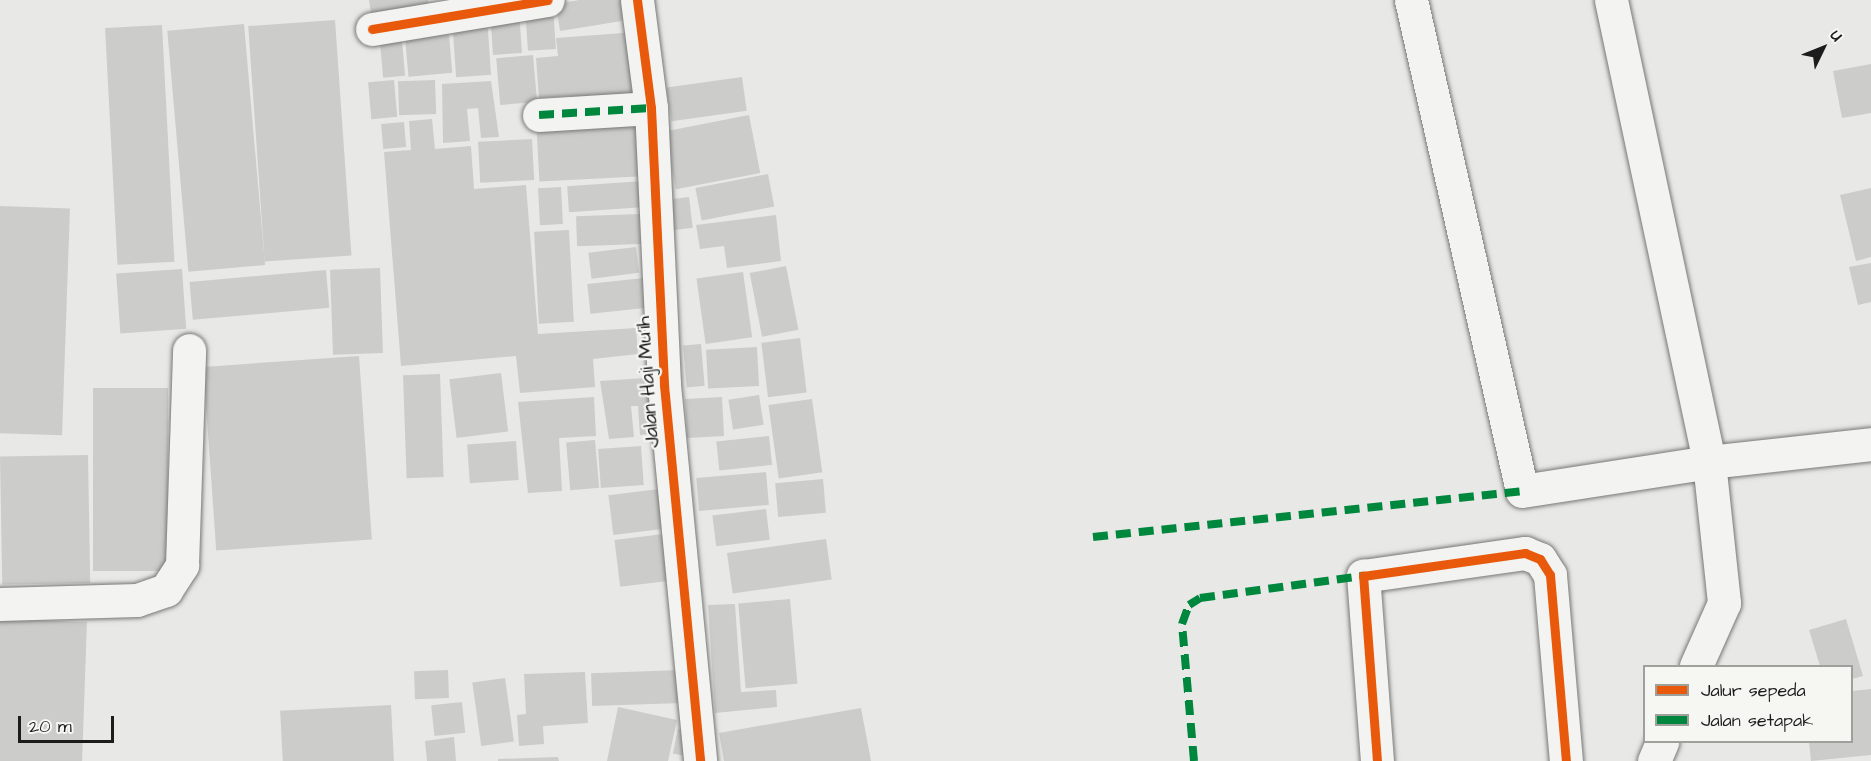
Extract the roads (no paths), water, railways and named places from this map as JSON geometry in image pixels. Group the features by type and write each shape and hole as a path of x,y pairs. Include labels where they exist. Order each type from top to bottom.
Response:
{"street":[{"path":"372,29 548,0"},
{"name":"Jalan Haji Mu'ih","path":"637,0 651,108 664,385 700,761"},
{"path":"1411,0 1522,491 1709,462 1871,444"},
{"path":"1611,0 1709,462 1724,603 1696,665"},
{"path":"540,115 651,108"},
{"path":"0,604 137,600 166,590 182,565 189,350"},
{"path":"1377,761 1363,576 1525,553 1540,560 1550,575 1566,761"},
{"path":"1654,761 1661,743"}]}
